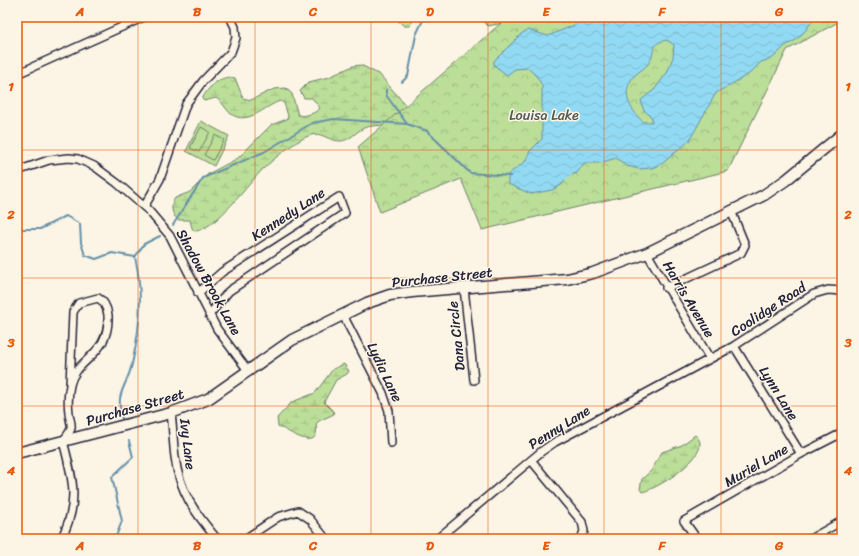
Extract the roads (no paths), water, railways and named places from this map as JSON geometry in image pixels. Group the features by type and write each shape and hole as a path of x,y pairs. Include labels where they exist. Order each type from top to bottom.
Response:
{"main road":[{"name":"Purchase Street","path":"17,453 171,413 208,399 249,372 292,340 367,303 390,295 567,279 593,273 647,253 732,213 764,196 842,134"}],"street":[{"path":"17,74 144,17"},
{"path":"144,207 160,179 186,104 203,81 231,52 236,38 230,17"},
{"name":"Shadow Brook Lane","path":"17,171 49,160 78,159 94,166 117,183 144,207 170,236 182,256 198,293 217,329 249,372"},
{"name":"Kennedy Lane","path":"198,293 222,272 339,197 345,213 229,291 209,315"},
{"path":"666,288 741,254 745,245 732,213"},
{"name":"Harris Avenue","path":"647,253 666,288 710,359"},
{"name":"Dana Circle","path":"464,288 474,380"},
{"name":"Coolidge Road","path":"710,359 734,346 814,294 828,290 842,291"},
{"path":"61,539 71,516 74,497 72,478 63,441 71,427 69,413 70,385 73,312 79,303 98,298 102,300 108,312 106,334 100,347 74,376 70,385"},
{"name":"Lydia Lane","path":"343,315 374,375 387,405 389,411 391,443"},
{"name":"Lynn Lane","path":"734,346 801,454"},
{"name":"Penny Lane","path":"437,539 531,460 555,442 710,359"},
{"name":"Ivy Lane","path":"171,413 175,457 180,480 189,504 217,539"},
{"name":"Muriel Lane","path":"696,539 684,521 801,454 842,433"},
{"path":"531,460 582,522 584,531 581,539"},
{"path":"245,539 278,517 298,511 310,519 326,539"},
{"path":"810,539 842,521"}],"water":[{"name":"Louisa Lake","path":"582,17 815,17 805,31 796,40 785,46 773,58 761,62 749,74 716,93 689,141 663,163 652,168 639,169 627,166 616,158 600,163 584,163 577,173 572,174 560,186 552,190 531,194 508,184 508,175 525,162 530,151 542,139 542,85 537,77 528,68 515,69 507,75 494,65 494,61 521,34 528,30 548,36 572,26","holes":["667,40 674,45 673,57 667,73 654,90 641,100 643,109 652,118 652,122 643,122 634,112 628,100 627,95 630,82 634,76 651,60 657,43"]}],"waterway":[{"path":"402,82 408,76 416,35 423,20 444,19 448,17"},
{"path":"386,90 386,95 407,124"},
{"path":"173,225 203,178 264,152 312,123 334,119 407,124 427,131 470,173 510,176"},
{"path":"17,229 40,229 66,216 80,224 81,243 85,255 96,259 112,253 135,257 144,244 160,236"},
{"path":"123,422 120,397 130,373 139,324 140,297 135,257"},
{"path":"115,539 122,521 112,477 133,457 129,441"}]}
